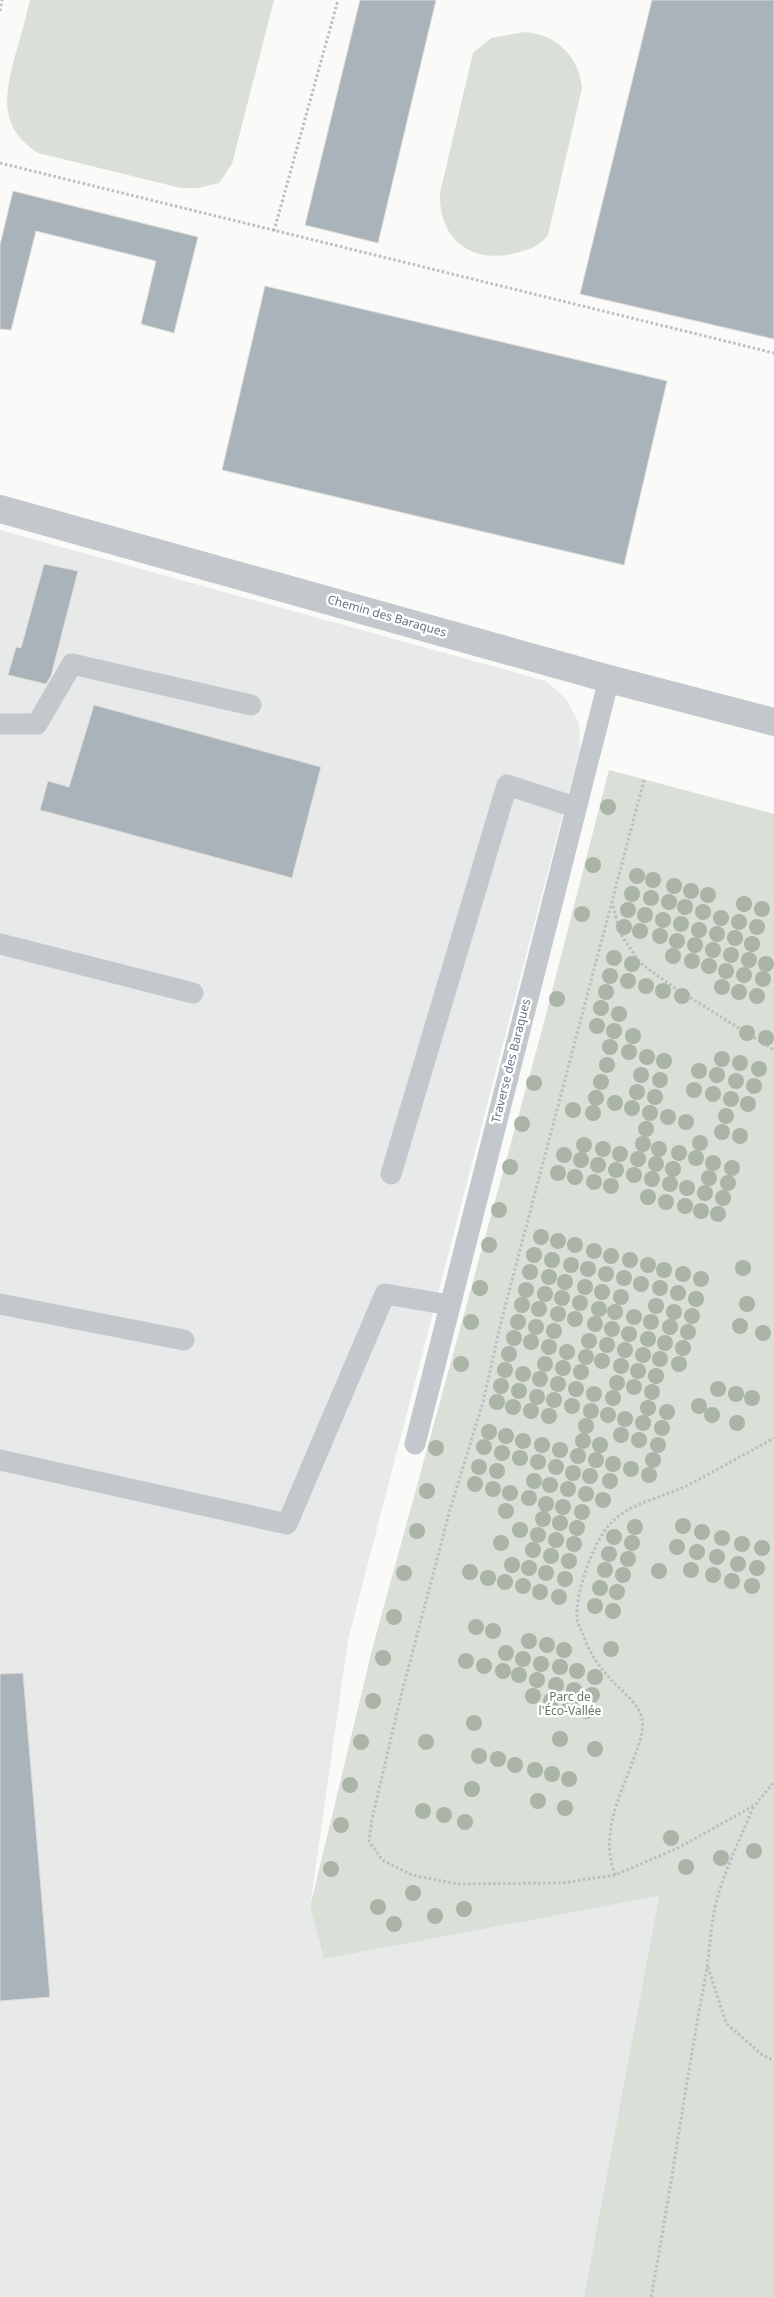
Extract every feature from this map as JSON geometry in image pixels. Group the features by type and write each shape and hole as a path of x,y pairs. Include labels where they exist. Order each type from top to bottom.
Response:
{"street":[{"name":"Chemin des Baraques","path":"0,509 609,679 774,722"}],"lane":[{"path":"0,724 37,724 72,664 251,705"},
{"name":"Traverse des Baraques","path":"415,1444 609,679"},
{"path":"391,1174 507,786 575,807"},
{"path":"0,944 193,993"},
{"path":"0,1460 287,1524 385,1294 450,1305"},
{"path":"0,1304 184,1340"}],"path":[{"path":"0,10 2,0"},
{"path":"274,231 338,0"},
{"path":"0,163 774,353"},
{"path":"644,780 501,1322 483,1402 451,1506 406,1677 372,1819 370,1841 382,1860 412,1875 457,1884 562,1883 615,1875 678,1848 755,1805"},
{"path":"612,902 614,917 620,933 640,964 774,1050"},
{"path":"615,1875 609,1859 610,1824 617,1800 642,1735 642,1718 630,1698 607,1676 593,1657 577,1620 579,1600 592,1556 611,1523 630,1510 650,1499 686,1486 774,1438"},
{"path":"651,2297 663,2237 691,2052 708,1966 712,1922 720,1887 755,1805 774,1782"},
{"path":"708,1966 726,2023 761,2054 774,2061"}],"shaded area":[{"path":"0,530 546,681 566,699 579,723 580,748 348,1640 310,1907 324,1959 659,1896 584,2297 0,2297"}],"green space":[{"path":"30,0 274,0 232,164 219,183 198,188 181,188 38,153 26,143 17,134 11,123 7,100 14,59"},
{"path":"524,32 547,37 564,49 576,66 582,88 548,235 539,244 519,252 487,255 474,252 462,246 452,236 445,224 441,210 440,193 473,53 491,38"},
{"name":"Parc de l'Éco-Vallée","path":"609,770 774,814 774,2297 584,2297 659,1896 324,1959 310,1907 373,1646 543,1026"}],"building":[{"path":"360,0 436,0 378,243 305,225"},
{"path":"652,0 774,0 774,339 580,294"},
{"path":"13,191 198,237 174,333 141,324 156,261 36,231 11,330 0,329 0,245"},
{"path":"265,286 667,381 624,565 222,470"},
{"path":"44,564 78,571 51,676 46,684 8,675 16,647 21,648"},
{"path":"94,705 321,767 292,878 40,810 48,781 69,787"},
{"path":"23,1673 50,1997 0,2001 0,1674"}]}
